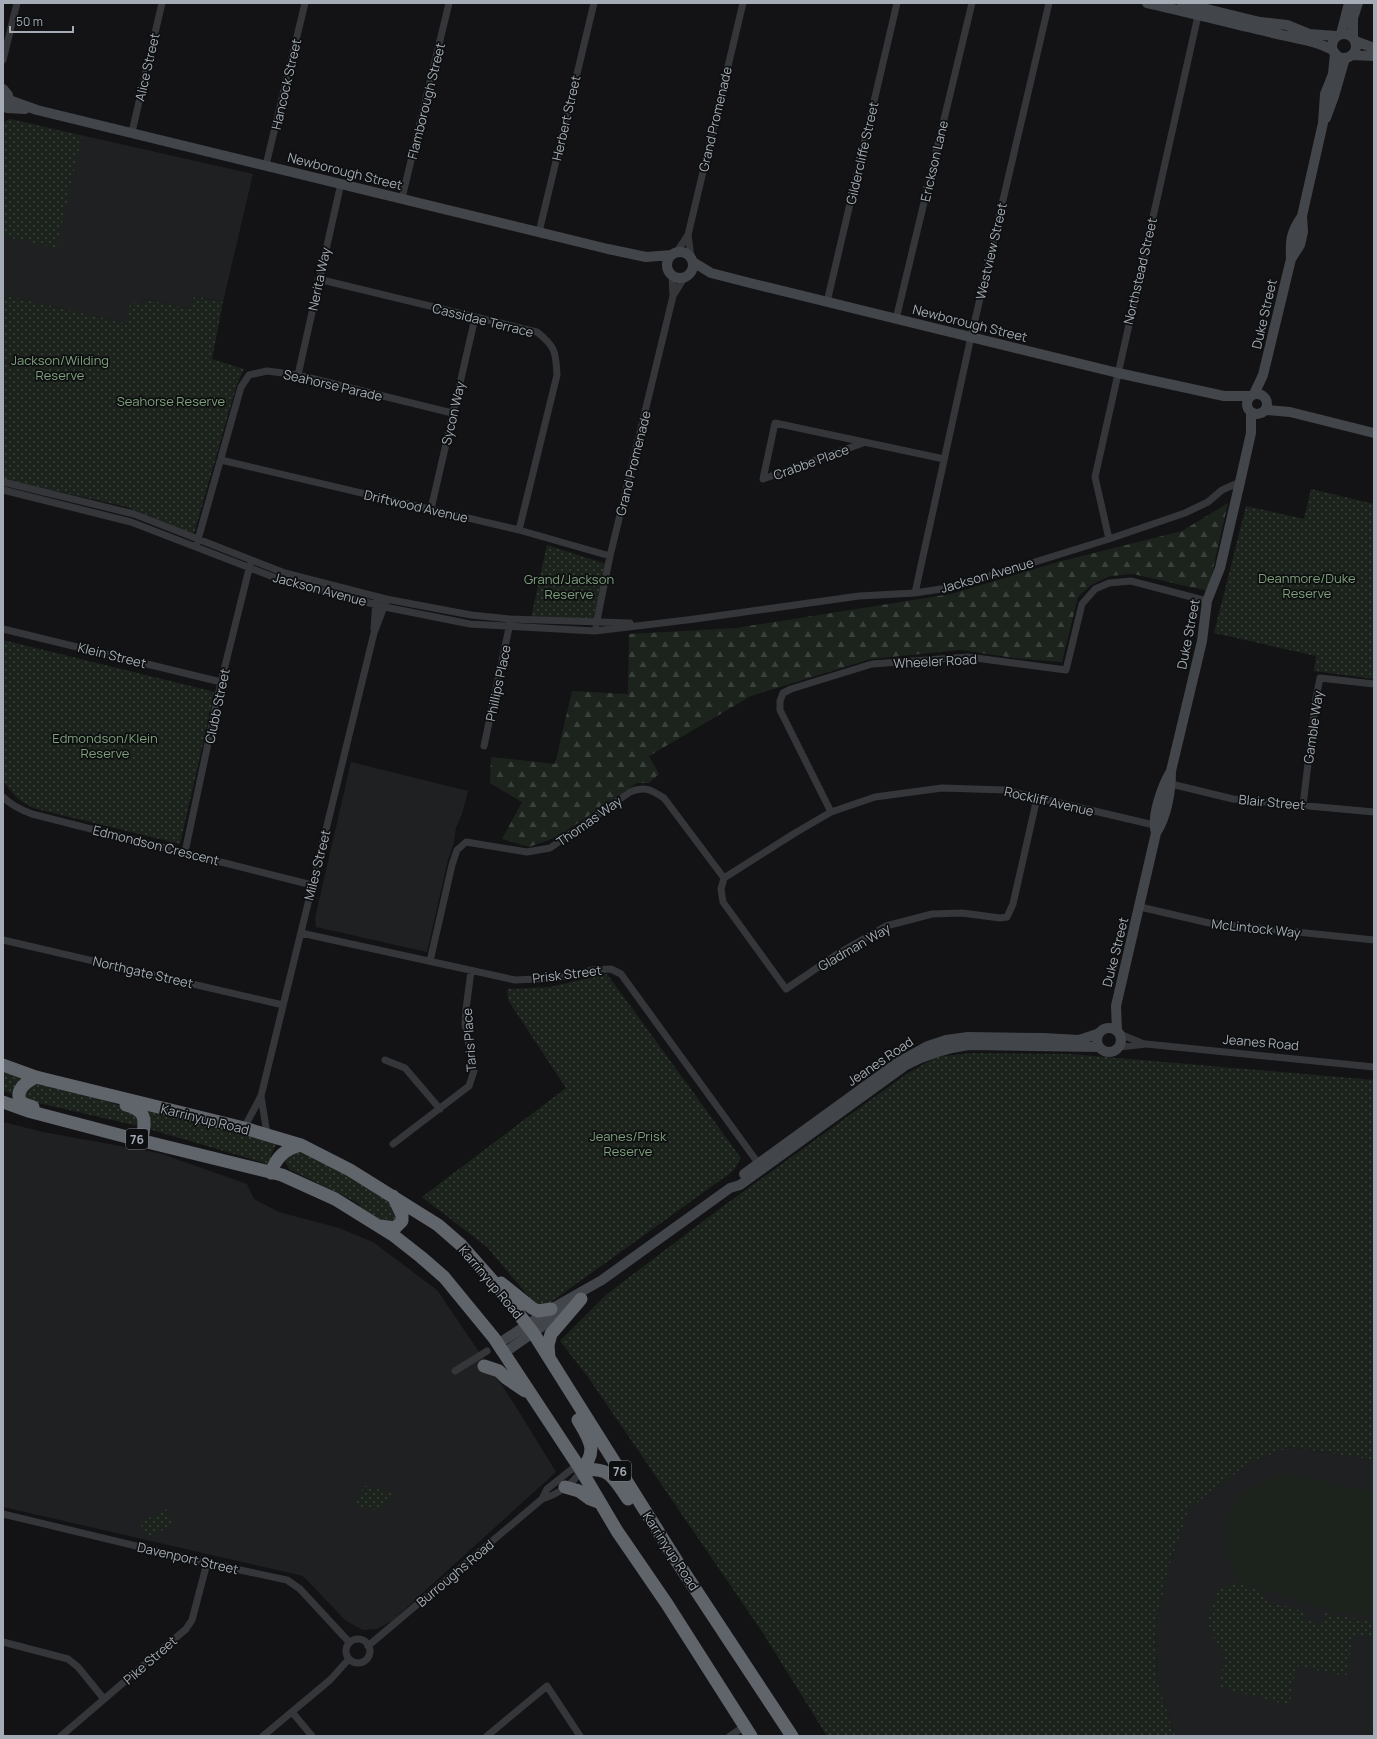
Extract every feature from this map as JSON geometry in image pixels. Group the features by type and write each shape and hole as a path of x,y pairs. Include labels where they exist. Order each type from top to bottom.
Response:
{"highway":[{"name":"Karrinyup Road","path":"3,1065 36,1077 244,1128 301,1145 350,1170 438,1225 461,1245 498,1287 531,1329 678,1563 792,1736"},
{"path":"3,1108 42,1120 50,1117 45,1111 19,1101 20,1089 24,1083 36,1077"},
{"path":"88,1090 93,1096 138,1108 142,1115 144,1125 142,1140"},
{"name":"76","path":"3,1102 50,1117 282,1175 335,1199 408,1246 437,1270 484,1325 497,1349 532,1396 748,1731"},
{"path":"271,1173 274,1163 282,1154 289,1148 301,1145"},
{"path":"372,1223 390,1228 395,1228 401,1224 402,1215 393,1196"},
{"path":"461,1245 479,1257 498,1282 532,1308 538,1310 551,1308"},
{"path":"549,1359 548,1344 550,1334 581,1299"},
{"path":"484,1366 499,1371 506,1378 532,1396"},
{"path":"563,1380 565,1398 590,1441 591,1457 581,1470"},
{"path":"581,1470 595,1468 606,1471 616,1482 642,1519 678,1563"},
{"path":"565,1487 580,1491 590,1499 600,1503"}],"main road":[{"path":"1147,3 1200,8 1271,33 1322,44 1341,58 1349,56 1374,56"},
{"path":"1182,3 1260,22 1287,25 1309,34 1348,34 1354,39 1374,48"},
{"path":"1334,52 1332,43 1339,35 1349,3"},
{"path":"1349,56 1356,48 1352,18 1358,3"},
{"name":"Duke Street","path":"1155,829 1162,824 1171,784 1171,771 1202,641 1207,601 1220,568 1251,433 1259,407 1263,375 1291,259 1300,244 1303,232 1302,216 1323,123 1325,94 1333,74 1334,52"},
{"name":"Duke Street","path":"1323,123 1349,56"},
{"name":"Newborough Street","path":"5,97 38,110 646,257 684,253 711,273 1118,373 1224,396 1259,407 1290,412 1374,433"},
{"path":"670,273 667,263 674,254"},
{"name":"Newborough Street","path":"646,257 677,278 711,273"},
{"path":"686,277 693,269 692,259"},
{"name":"Duke Street","path":"1259,407 1247,402 1263,375"},
{"path":"1252,395 1260,394 1259,407"},
{"name":"Newborough Street","path":"1224,396 1252,395"},
{"name":"Duke Street","path":"1101,1031 1116,1006 1140,907 1164,782 1171,771"},
{"name":"Duke Street","path":"1116,1006 1118,1032"},
{"name":"Jeanes Road","path":"497,1349 581,1299 602,1280 730,1188 740,1185 760,1166 897,1062 928,1046 946,1040 968,1037 1079,1040 1111,1028 1118,1032"},
{"path":"1099,1047 1096,1041 1101,1031"},
{"path":"1118,1032 1121,1041 1119,1047"},
{"name":"Jeanes Road","path":"760,1166 906,1065 932,1052 969,1045 1099,1047 1102,1050 1109,1052 1119,1047"},
{"name":"Jeanes Road","path":"531,1329 551,1308 602,1280"}],"street":[{"path":"3,60 17,3"},
{"name":"Alice Street","path":"132,132 162,3"},
{"name":"Hancock Street","path":"266,165 305,3"},
{"name":"Flamborough Street","path":"402,198 449,3"},
{"name":"Herbert Street","path":"539,232 594,3"},
{"name":"Grand Promenade","path":"692,259 688,235 743,3"},
{"name":"Gildercliffe Street","path":"827,302 896,3"},
{"name":"Erickson Lane","path":"896,319 972,3"},
{"name":"Westview Street","path":"915,593 971,337 1049,3"},
{"name":"Northstead Street","path":"1109,539 1095,477 1200,8"},
{"name":"Nerita Way","path":"298,375 340,183"},
{"name":"Grand Promenade","path":"674,254 688,235"},
{"name":"Grand Promenade","path":"670,273 673,296"},
{"name":"Grand Promenade","path":"595,631 610,556 673,296 686,277"},
{"name":"Cassidae Terrace","path":"318,279 474,318 537,332 550,342 556,354 557,375 519,530"},
{"name":"Sycon Way","path":"431,509 474,318"},
{"name":"Seahorse Parade","path":"197,544 241,387 249,375 267,371 298,375 452,413"},
{"name":"Crabbe Place","path":"863,443 763,479 775,423 863,443 944,459"},
{"name":"Driftwood Avenue","path":"221,460 519,530 610,556"},
{"name":"Jackson Avenue","path":"3,482 134,514 197,544"},
{"name":"Jackson Avenue","path":"3,490 131,522 197,544 291,583 384,607 470,624 595,631 859,596 915,593 954,586 1109,539 1185,513 1208,502 1222,490 1240,482"},
{"name":"Jackson Avenue","path":"250,565 386,599 471,615 510,619 648,624"},
{"name":"Clubb Street","path":"185,852 221,682 250,565"},
{"name":"Wheeler Road","path":"831,812 780,710 780,701 783,693 791,689 872,664 968,657 1066,670 1082,604 1094,589 1109,583 1132,581 1207,601"},
{"name":"Miles Street","path":"374,634 375,604 377,596"},
{"name":"Miles Street","path":"244,1128 261,1096 374,634 386,599"},
{"name":"Phillips Place","path":"484,746 510,627 510,619"},
{"name":"Klein Street","path":"3,629 221,682"},
{"name":"Gamble Way","path":"1303,805 1316,698 1320,678 1374,684"},
{"name":"Blair Street","path":"1171,784 1233,799 1374,812"},
{"name":"Rockliff Avenue","path":"724,878 831,812 875,797 942,788 1005,790 1155,829"},
{"name":"Thomas Way","path":"430,961 452,865 457,850 466,842 527,852 550,848 630,792 637,789 649,789 664,798 724,878"},
{"name":"Edmondson Crescent","path":"3,797 20,810 32,814 312,885"},
{"name":"Gladman Way","path":"724,878 721,889 723,902 786,989 839,954 886,926 932,914 962,913 1000,918 1007,917 1013,904 1037,798"},
{"name":"McLintock Way","path":"1140,907 1209,923 1374,940"},
{"name":"Prisk Street","path":"301,933 515,980 558,978 593,970 610,969 621,974 760,1166"},
{"name":"Northgate Street","path":"3,940 284,1005"},
{"name":"Taris Place","path":"393,1144 469,1086 474,1071 465,1024 471,971"},
{"name":"Jeanes Road","path":"1118,1032 1146,1044"},
{"name":"Jeanes Road","path":"1119,1047 1146,1044 1374,1067"},
{"path":"385,1060 405,1068 440,1109"},
{"name":"Miles Street","path":"261,1096 267,1134"},
{"path":"455,1371 497,1349"},
{"name":"Burroughs Road","path":"368,1646 542,1499 547,1490 572,1469 581,1470 578,1477 554,1496 542,1499"},
{"name":"Davenport Street","path":"3,1514 207,1563 279,1578 292,1583 300,1589 349,1642"},
{"name":"Pike Street","path":"61,1736 186,1629 192,1620 207,1563"},
{"path":"360,1639 368,1646 369,1654 364,1660 357,1662 349,1659 346,1649 349,1642 360,1639"},
{"path":"3,1642 68,1659 78,1666 104,1699"},
{"path":"263,1736 330,1680 349,1659"},
{"path":"487,1736 547,1686 580,1736"},
{"path":"292,1712 312,1736"},
{"path":"730,1736 748,1731"}],"shaded area":[{"path":"10,119 253,174 223,302 194,296 191,309 144,299 143,304 126,323 3,295 3,122"},
{"path":"351,762 468,791 462,814 456,828 454,842 448,860 427,952 316,927 315,918"},
{"path":"3,1122 43,1132 159,1153 247,1184 254,1199 279,1212 339,1228 373,1242 437,1290 513,1402 556,1472 392,1621 377,1629 363,1630 346,1621 303,1576 3,1507"},
{"path":"1289,1447 1374,1460 1374,1736 1175,1736 1157,1681 1155,1626 1170,1563 1189,1509 1248,1464"}],"green space":[{"path":"10,119 82,136 56,248 3,236 3,122"},
{"path":"3,295 126,323 131,302 143,304 144,299 191,309 194,296 223,302 212,359 244,369 237,384 194,534 127,507 3,479"},
{"name":"Deanmore/Duke Reserve","path":"1311,489 1374,504 1374,679 1314,671 1316,656 1214,633 1246,506 1304,519"},
{"path":"1228,503 1208,591 1133,574 1110,576 1091,585 1078,597 1062,662 1022,659 960,650 871,659 751,696 649,756 659,774 649,783 637,783 557,837 529,847 502,839 522,802 490,783 491,757 555,764 572,691 628,694 629,634 736,628 951,594 1058,562 1182,531"},
{"name":"Grand/Jackson Reserve","path":"547,545 606,564 593,619 531,618"},
{"name":"Edmondson/Klein Reserve","path":"3,640 215,692 180,844 37,809 21,801 11,791 3,781"},
{"name":"Jeanes/Prisk Reserve","path":"607,974 741,1158 733,1171 540,1310 487,1247 422,1197 566,1088 508,1000 507,989 550,987"},
{"path":"971,1053 1070,1054 1374,1080 1374,1460 1289,1447 1248,1464 1189,1509 1170,1563 1155,1626 1157,1681 1175,1736 827,1736 763,1633 588,1377 560,1341 607,1294 718,1210 908,1073 936,1057"},
{"path":"3,1069 137,1111 138,1126 30,1101 3,1091"},
{"path":"146,1108 279,1142 274,1148 268,1164 149,1129"},
{"path":"304,1151 389,1199 397,1214 394,1221 387,1223 363,1209 356,1202 289,1169 284,1160 286,1152"},
{"path":"1285,1473 1374,1493 1374,1617 1338,1612 1242,1584 1232,1569 1224,1543 1228,1516 1243,1493"},
{"path":"365,1486 392,1493 384,1507 373,1510 360,1506 354,1502"},
{"path":"166,1509 174,1524 148,1538 140,1523"},
{"path":"1235,1583 1264,1592 1263,1599 1305,1612 1304,1619 1322,1624 1326,1612 1337,1616 1374,1621 1374,1639 1361,1635 1353,1637 1346,1676 1296,1666 1290,1701 1285,1704 1219,1687 1225,1655 1211,1633 1208,1620 1212,1603 1220,1589"}],"park label":[{"name":"Jackson/Wilding Reserve","path":"60,368"},
{"name":"Seahorse Reserve","path":"171,401"}]}
